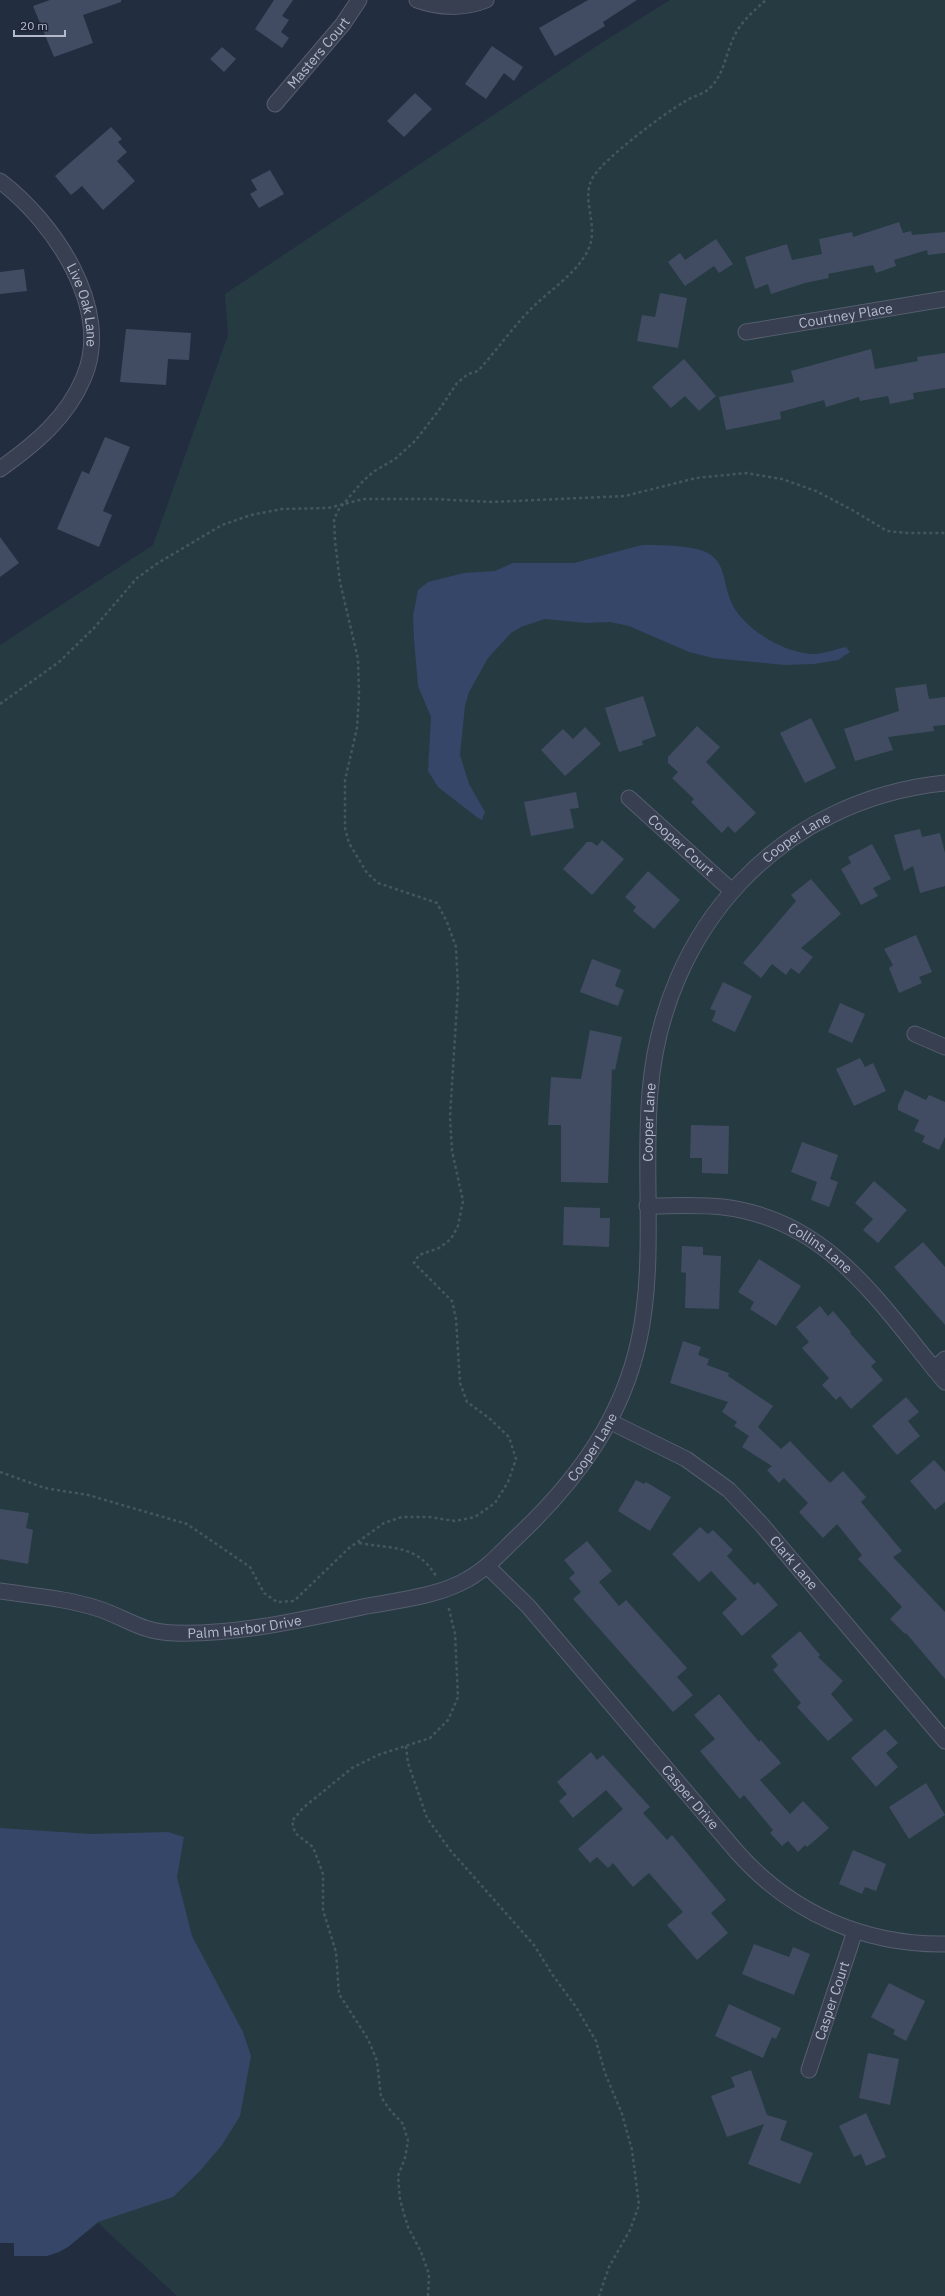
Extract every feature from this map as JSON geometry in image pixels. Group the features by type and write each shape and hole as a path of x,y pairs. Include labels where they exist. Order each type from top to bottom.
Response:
{"street":[{"name":"Masters Court","path":"275,104 343,24 359,0"},
{"path":"417,0 447,7 472,4 486,0"},
{"name":"Live Oak Lane","path":"0,181 30,208 58,242 79,280 87,306 91,335 90,354 85,375 62,415 45,434 0,469"},
{"name":"Courtney Place","path":"746,332 945,299"},
{"name":"Cooper Lane","path":"487,1566 561,1492 592,1454 611,1422 629,1379 640,1336 646,1280 650,1093 654,1055 663,1016 678,973 689,952 716,911 732,892 769,856 805,830 831,815 890,793 945,783"},
{"name":"Cooper Court","path":"629,798 732,892"},
{"path":"915,1034 945,1047"},
{"name":"Collins Lane","path":"647,1206 705,1206 735,1209 780,1222 808,1236 852,1271 939,1364 945,1382"},
{"name":"Clark Lane","path":"611,1422 686,1459 729,1490 762,1524 945,1740"},
{"name":"Palm Harbor Drive","path":"0,1591 84,1604 107,1612 141,1628 172,1633 199,1633 251,1627 346,1611 443,1589 469,1579 487,1566"},
{"name":"Casper Drive","path":"487,1566 528,1606 750,1867 774,1888 799,1906 826,1920 855,1931 904,1943 945,1944"},
{"name":"Casper Court","path":"809,2070 855,1931"}],"path":[{"path":"0,1472 45,1488 88,1495 187,1524 250,1567 264,1593 277,1602 294,1601 315,1583 339,1557 384,1523 402,1517 429,1517 455,1521 475,1517 495,1503 508,1482 516,1459 509,1437 489,1418 467,1402 460,1383 456,1319 452,1301 414,1263 419,1255 439,1248 451,1239 458,1226 463,1201 452,1151 450,1117 458,988 456,947 447,922 437,903 378,883 367,873 349,843 345,828 345,780 357,728 360,694 358,659 340,582 334,519 342,505 373,472 395,459 415,441 439,410 457,383 468,374 478,371 535,305 573,270 589,247 592,232 588,194 593,178 602,166 654,123 685,101 709,89 722,72 728,51 737,30 766,0"},
{"path":"0,704 48,671 68,654 94,628 137,578 158,563 216,529 252,515 282,509 328,508 363,499 391,498 492,502 625,496 643,493 696,478 746,473 782,479 816,491 854,511 887,531 907,533 945,533"},
{"path":"358,1543 402,1549 415,1554 428,1564 443,1589 455,1634 458,1697 448,1720 430,1738 378,1755 352,1768 303,1808 292,1821 294,1833 313,1847 323,1874 323,1910 336,1952 340,1994 368,2039 377,2061 382,2097 390,2110 403,2124 408,2141 405,2158 398,2176 400,2200 408,2227 421,2252 429,2274 428,2296"},
{"path":"406,1746 408,1763 427,1818 450,1850 534,1945 552,1974 576,2007 596,2041 605,2073 622,2114 632,2150 639,2205 630,2230 609,2267 599,2296"}],"green space":[{"path":"670,0 945,0 945,2296 177,2296 98,2223 77,2240 60,2250 42,2255 14,2256 14,2243 0,2243 0,645 153,545 228,335 225,294 606,40"}],"water":[{"path":"642,545 688,547 711,555 716,559 722,569 728,593 735,610 743,620 754,629 778,645 804,653 816,654 846,647 850,652 838,660 814,664 785,665 713,658 689,652 629,626 610,622 587,623 545,619 521,627 511,633 488,658 469,692 465,706 460,755 469,784 485,812 482,820 478,818 438,787 428,771 431,717 418,686 414,640 413,616 418,590 428,582 464,573 495,571 513,563 574,563"},
{"path":"0,1828 91,1834 168,1832 184,1837 177,1877 192,1936 243,2032 251,2056 240,2116 222,2145 199,2172 173,2197 98,2222 68,2247 47,2256 14,2256 14,2243 0,2243"}],"building":[{"path":"50,0 121,0 121,2 83,15 93,43 54,57 33,6"},
{"path":"274,0 293,0 282,16 289,20 281,32 289,38 282,48 255,29"},
{"path":"588,0 637,0 603,22 605,26 555,56 539,28"},
{"path":"492,46 523,67 514,81 504,73 486,99 465,84"},
{"path":"222,47 236,59 224,72 210,59"},
{"path":"415,93 432,109 404,137 387,121"},
{"path":"111,127 122,139 118,142 127,152 117,161 135,181 103,210 82,186 71,195 55,176"},
{"path":"270,170 284,194 259,208 250,194 257,190 251,180"},
{"path":"899,222 903,233 911,231 912,235 945,232 945,253 928,255 927,250 894,260 896,266 876,273 873,265 828,274 829,278 805,283 771,294 768,284 755,289 745,257 787,244 792,260 822,254 819,239 852,232 853,237"},
{"path":"716,239 733,264 719,273 714,266 685,286 668,262 680,253 685,260"},
{"path":"24,269 27,291 0,294 0,272"},
{"path":"660,293 687,298 678,348 637,341 642,315 655,317"},
{"path":"126,329 191,333 189,360 168,359 166,385 120,382"},
{"path":"871,349 875,369 918,361 917,357 945,353 945,388 913,393 914,399 890,404 888,396 860,401 859,397 826,407 824,400 780,412 781,419 726,430 719,397 794,382 791,371"},
{"path":"684,359 716,396 699,411 685,396 671,408 652,387"},
{"path":"105,437 130,447 103,511 112,515 99,547 57,529 82,471 89,474"},
{"path":"0,537 19,563 0,577"},
{"path":"926,684 929,699 945,697 945,725 933,726 934,731 888,737 893,750 855,761 844,729 899,711 895,688"},
{"path":"643,696 656,736 642,741 643,745 619,752 605,708"},
{"path":"811,718 836,768 805,783 780,733"},
{"path":"697,726 720,747 706,762 756,813 735,833 728,826 722,833 691,802 694,799 672,778 678,772 668,763 668,757"},
{"path":"585,727 601,744 565,776 541,750 563,729 573,739"},
{"path":"576,792 579,808 570,809 574,828 531,836 524,802"},
{"path":"920,829 922,837 940,833 945,853 945,886 920,893 913,866 904,871 894,835"},
{"path":"602,840 624,859 592,895 563,869 587,842 592,842 597,846"},
{"path":"872,844 891,879 873,888 878,896 861,905 841,869 851,863 848,857"},
{"path":"648,871 680,900 654,929 633,911 636,907 625,897"},
{"path":"811,879 841,914 801,948 813,957 799,974 791,968 786,975 772,964 761,978 743,963 796,901 791,895"},
{"path":"916,935 932,972 919,977 922,983 899,993 889,968 893,965 884,949"},
{"path":"592,959 621,970 615,986 624,990 618,1006 580,992"},
{"path":"723,982 752,996 735,1032 712,1021 716,1011 710,1009"},
{"path":"840,1003 865,1014 852,1043 828,1032"},
{"path":"590,1030 622,1037 615,1070 612,1069 608,1183 561,1182 561,1125 548,1125 551,1077 581,1079"},
{"path":"860,1058 865,1067 873,1063 886,1091 854,1106 836,1069"},
{"path":"905,1090 926,1100 929,1095 945,1102 945,1137 939,1150 922,1142 925,1136 914,1131 919,1120 898,1110 898,1105"},
{"path":"691,1125 729,1126 728,1174 702,1173 702,1158 690,1158"},
{"path":"802,1142 838,1155 830,1179 838,1182 829,1207 811,1200 817,1182 791,1172"},
{"path":"874,1181 907,1210 878,1243 863,1230 873,1219 855,1203"},
{"path":"564,1207 600,1208 600,1218 610,1218 609,1247 563,1245"},
{"path":"923,1242 945,1267 945,1325 894,1267"},
{"path":"682,1246 703,1247 703,1255 721,1256 719,1309 685,1308 686,1273 681,1272"},
{"path":"759,1259 801,1286 776,1326 750,1309 754,1302 738,1292"},
{"path":"820,1306 828,1316 833,1311 851,1332 850,1333 876,1362 871,1366 883,1380 851,1409 840,1396 836,1400 822,1385 829,1378 802,1348 809,1342 796,1327"},
{"path":"683,1341 701,1347 698,1355 709,1359 707,1365 729,1373 728,1376 773,1406 758,1427 781,1449 790,1441 830,1483 843,1471 866,1497 861,1502 902,1551 893,1557 945,1612 945,1679 906,1633 905,1634 890,1619 902,1607 858,1559 862,1555 837,1524 823,1538 799,1512 808,1503 784,1478 779,1483 767,1470 772,1466 742,1447 749,1436 734,1426 737,1422 722,1412 728,1402 670,1383"},
{"path":"906,1397 919,1412 908,1421 920,1436 897,1455 872,1426"},
{"path":"934,1460 945,1472 945,1502 935,1510 910,1481"},
{"path":"636,1480 644,1484 646,1482 671,1497 650,1531 618,1511"},
{"path":"0,1509 29,1513 26,1528 33,1530 28,1564 0,1559"},
{"path":"700,1527 708,1534 713,1530 733,1550 727,1556 754,1585 758,1582 778,1605 742,1636 722,1613 737,1599 711,1571 699,1582 672,1554"},
{"path":"587,1541 612,1571 599,1582 619,1606 626,1600 687,1668 677,1677 693,1695 673,1712 573,1599 581,1592 569,1578 575,1573 564,1560"},
{"path":"800,1631 820,1655 818,1657 843,1681 831,1694 853,1720 828,1741 797,1707 801,1703 773,1670 778,1665 771,1656"},
{"path":"719,1694 759,1742 761,1740 781,1763 760,1780 790,1814 803,1801 829,1828 807,1847 805,1845 798,1852 788,1841 782,1846 770,1833 773,1830 744,1795 740,1799 700,1751 715,1739 694,1715"},
{"path":"885,1729 898,1743 886,1753 898,1767 876,1787 851,1758"},
{"path":"591,1752 597,1760 603,1755 650,1807 643,1813 667,1840 672,1835 726,1900 711,1913 728,1933 697,1960 667,1925 683,1912 649,1873 633,1887 613,1863 608,1868 597,1857 590,1863 578,1849 623,1809 606,1790 573,1818 559,1801 567,1794 557,1782"},
{"path":"926,1783 945,1815 909,1839 889,1807"},
{"path":"853,1850 886,1864 876,1891 865,1887 862,1894 839,1884"},
{"path":"754,1944 789,1957 793,1947 810,1954 794,1995 742,1974"},
{"path":"889,1983 925,2001 906,2041 893,2034 895,2030 871,2017"},
{"path":"729,2004 781,2028 776,2039 772,2037 763,2058 715,2036"},
{"path":"868,2053 899,2059 890,2105 859,2098"},
{"path":"751,2070 767,2115 787,2121 780,2140 813,2153 800,2184 748,2164 764,2124 727,2137 711,2096 735,2087 731,2077"},
{"path":"866,2113 886,2157 866,2166 861,2154 854,2157 839,2126"}]}
